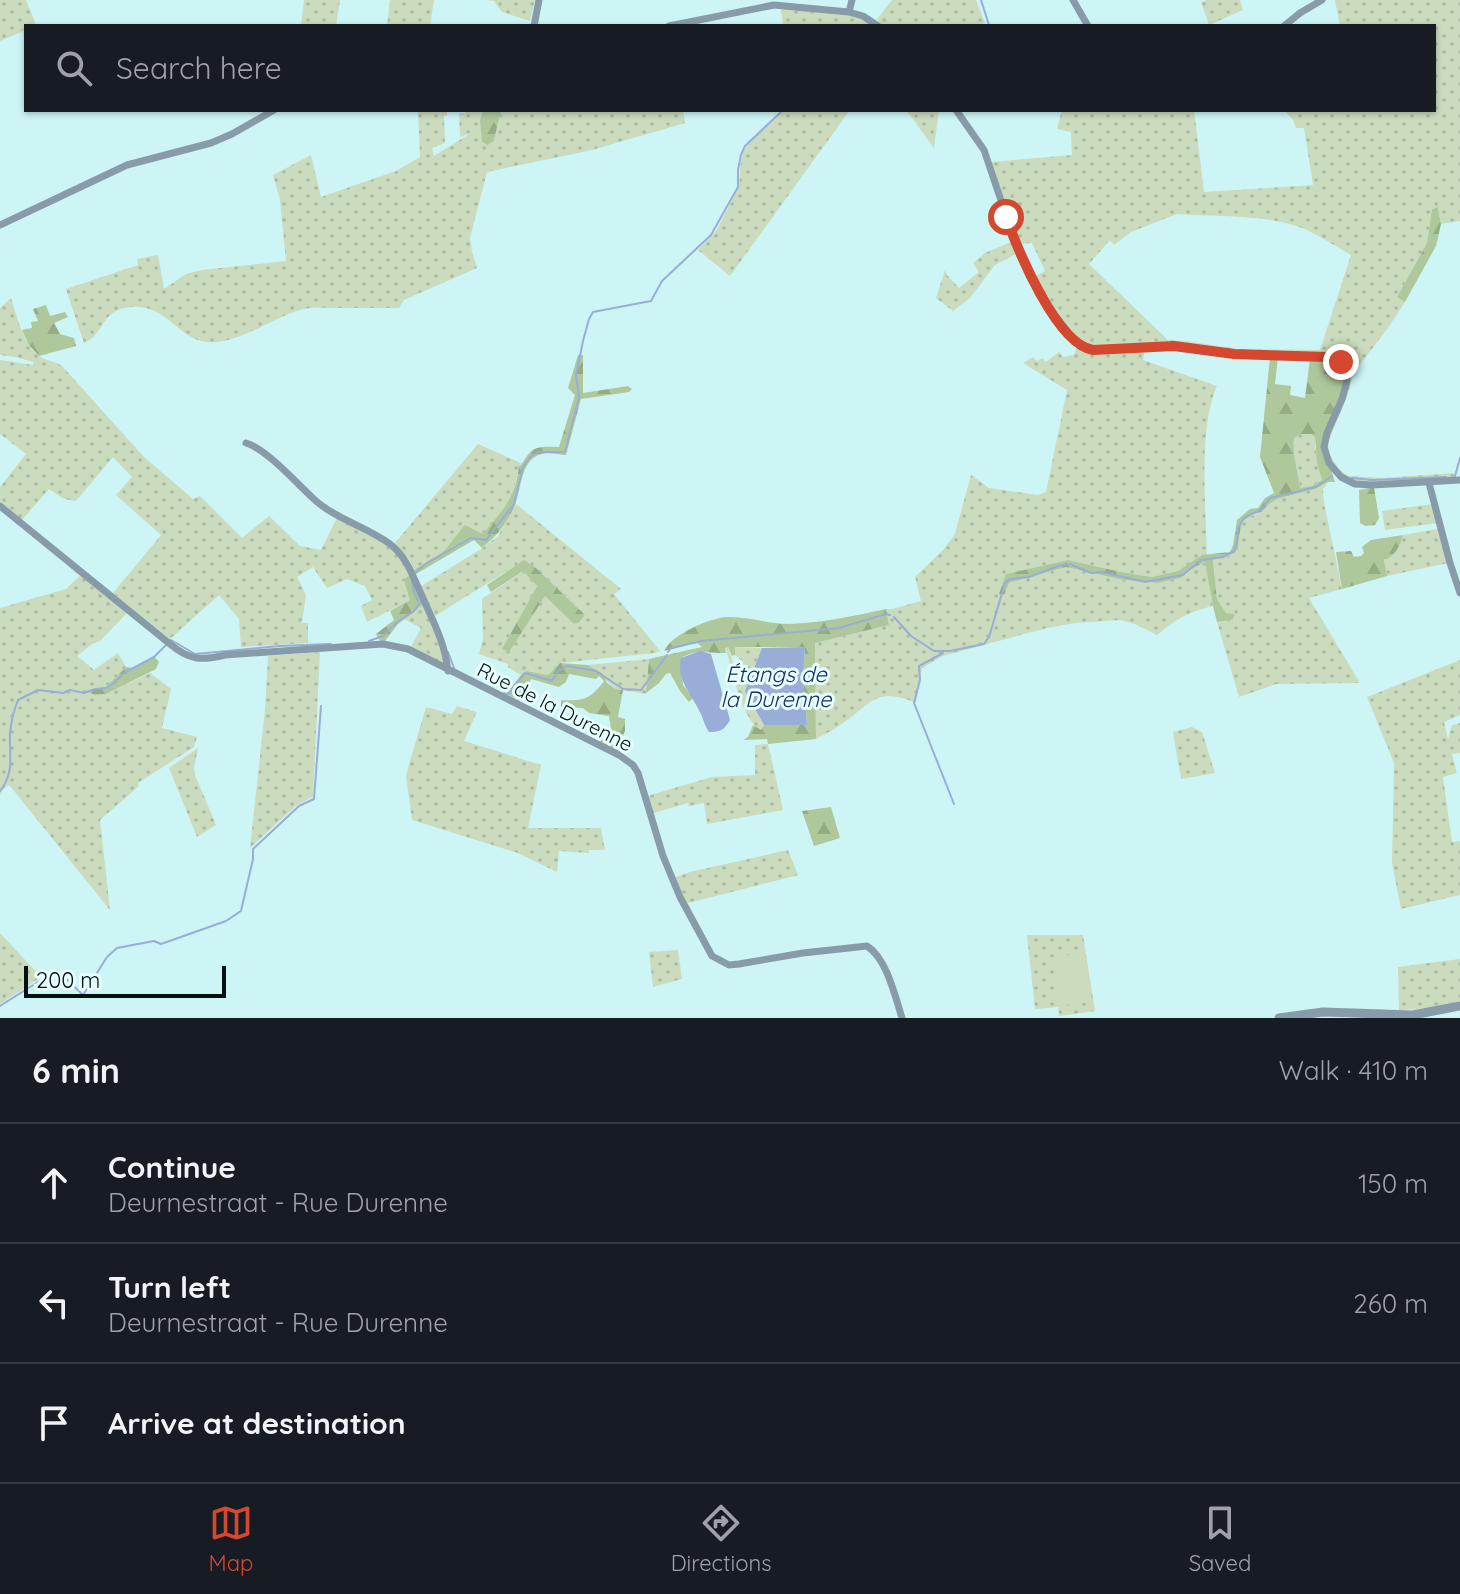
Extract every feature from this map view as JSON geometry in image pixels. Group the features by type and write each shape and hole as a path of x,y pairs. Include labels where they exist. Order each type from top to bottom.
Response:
{"street":[{"path":"534,24 539,0"},
{"path":"849,12 852,0"},
{"path":"1073,0 1087,24"},
{"path":"1286,24 1322,0"},
{"path":"679,24 774,5 849,12 875,24"},
{"path":"0,225 127,165 211,143 270,112"},
{"path":"957,112 984,150 1031,279 1049,308 1078,344 1093,350 1174,346 1234,354 1337,360 1345,367 1347,381 1324,447 1329,463 1341,477 1349,482 1372,485 1460,480"},
{"name":"Rue de la Durenne","path":"246,443 261,450 329,510 393,546 417,581 438,629 448,671"},
{"path":"1429,483 1460,593"},
{"name":"Rue de la Durenne","path":"0,506 189,657 197,659 383,644 408,649 619,755 638,773 663,856 686,909 712,956 729,965 867,946 881,960 902,1018"},
{"path":"1279,1018 1323,1012 1413,1015 1460,1006"}],"green space":[{"path":"0,0 26,0 36,24 24,24 24,31 0,41"},
{"path":"304,0 340,0 336,24 301,24"},
{"path":"390,0 434,0 430,24 387,24"},
{"path":"486,0 535,0 530,21 502,12 494,1"},
{"path":"892,0 976,0 985,23 881,24 877,19"},
{"path":"1240,0 1243,10 1209,24 1201,2"},
{"path":"1335,0 1460,0 1460,221 1441,224 1438,207 1432,209 1427,243 1397,297 1405,302 1354,372 1328,442 1329,454 1348,476 1382,478 1454,473 1454,479 1362,483 1343,477 1326,452 1327,437 1348,384 1348,368 1329,355 1234,352 1179,344 1095,348 1083,345 1059,318 1033,278 1045,271 1032,243 1018,244 991,162 1072,155 1071,132 1057,129 1061,112 1194,112 1204,192 1313,185 1304,128 1296,128 1286,112 1436,112 1436,24 1340,24","holes":["1177,214 1257,218 1302,228 1351,255 1320,350 1238,349 1168,340 1089,264 1110,240 1114,245 1131,232"]},
{"path":"781,8 856,16 870,24 783,24"},
{"path":"418,112 447,112 444,116 445,143 432,148 434,156 471,133 460,137 459,113 465,112 482,112 480,120 494,140 501,112 683,112 685,123 592,150 487,172 470,238 477,268 404,300 399,308 304,309 242,335 207,342 188,335 154,310 131,307 113,313 84,343 66,289 138,265 137,259 158,255 164,289 186,274 202,270 286,261 280,200 273,175 311,155 321,197 396,171 420,157"},
{"path":"482,112 501,112 494,140 488,145 482,142"},
{"path":"783,112 849,112 730,276 698,250 716,231 738,189 744,151"},
{"path":"907,112 939,112 934,148"},
{"path":"1438,207 1441,224 1436,246 1405,302 1397,297 1427,243 1432,209"},
{"path":"1011,242 1016,254 995,265 970,298 953,311 936,298 945,270 959,288 979,272 973,263 985,253"},
{"path":"11,298 21,329 33,351 62,366 144,457 193,499 200,496 242,538 269,516 300,546 321,550 337,518 391,547 412,573 410,600 367,622 361,606 372,600 365,586 347,579 327,588 313,567 297,577 306,595 302,623 308,623 308,643 241,647 239,619 219,595 170,639 113,593 161,535 116,495 132,477 113,457 76,501 64,499 49,489 22,520 0,501 0,487 26,454 0,434 0,360 33,365 33,362 0,355 0,308"},
{"path":"46,305 50,316 65,312 68,317 54,323 60,334 74,338 76,346 39,356 22,330 32,328 31,322 38,321 33,309"},
{"path":"1077,346 1145,348 1143,360 1217,386 1211,403 1205,446 1207,555 1178,571 1152,577 1068,560 1007,574 1009,583 1066,567 1123,580 1157,583 1187,574 1206,562 1213,606 1183,617 1157,635 1120,620 1075,623 943,656 922,668 916,703 892,696 875,699 816,739 815,643 889,625 886,609 921,601 915,577 955,534 971,475 989,488 1038,495 1046,492 1067,390 1023,363 1033,357 1046,362 1059,352 1063,357 1074,355"},
{"path":"578,355 583,355 583,393 628,386 632,389 581,399 566,455 550,453 534,457 525,470 513,509 496,535 482,548 474,540 416,574 414,570 444,551 465,525 483,534 507,503 519,467 530,452 541,447 559,447 575,395 568,388"},
{"path":"1270,357 1278,357 1275,384 1291,386 1290,395 1305,398 1310,358 1330,359 1340,365 1344,371 1344,385 1322,441 1335,482 1277,499 1261,512 1251,515 1241,523 1235,553 1213,560 1217,599 1226,613 1235,614 1232,620 1217,622 1205,562 1180,578 1157,583 1123,580 1066,567 1009,583 1004,595 999,594 1006,574 1068,560 1152,577 1178,571 1202,555 1230,552 1237,520 1250,509 1258,508 1265,498 1274,493 1260,457","holes":["1300,434 1315,437 1322,480 1300,488 1294,438"]},
{"path":"1300,433 1315,437 1322,480 1300,488 1294,438"},
{"path":"478,444 521,463 510,501 483,535 465,526 444,551 414,570 395,543"},
{"path":"1328,482 1323,489 1324,503 1342,589 1309,598 1360,683 1276,684 1239,697 1217,622 1228,621 1235,614 1226,613 1217,599 1213,559 1229,556 1239,540 1240,525 1247,518 1261,512 1277,499 1315,489"},
{"path":"1374,487 1379,518 1375,525 1365,526 1360,523 1359,490"},
{"path":"516,504 621,589 614,594 660,651 560,663 548,675 528,671 521,675 508,664 479,654 483,639 482,599 523,571 537,586 502,649 545,595 574,624 585,615 536,568 523,561 435,616 421,586 498,536"},
{"path":"1433,504 1437,523 1385,530 1382,511"},
{"path":"1438,529 1448,563 1387,576 1384,560 1396,550 1403,535"},
{"path":"1403,535 1396,550 1384,560 1387,576 1342,589 1336,552 1351,551 1354,557 1361,556 1364,553 1362,547 1371,540"},
{"path":"524,560 585,615 574,624 545,596 509,652 502,649 537,586 523,571 491,592 487,585"},
{"path":"66,564 128,612 100,641 77,656 94,670 118,653 126,667 102,688 106,694 150,673 171,689 162,728 197,737 194,747 138,783 139,786 100,820 110,910 10,786 3,789 0,795 0,608 66,589 80,576"},
{"path":"412,573 423,605 398,624 385,641 380,641 376,634 394,620 390,611 410,600 404,580"},
{"path":"423,605 433,627 442,663 411,647 421,628 404,619"},
{"path":"886,609 889,625 815,643 816,739 768,744 767,739 743,740 748,737 753,725 761,730 764,725 807,724 803,678 805,647 735,647 735,655 732,656 728,647 725,648 726,653 693,653 681,658 683,685 693,698 689,702 670,673 646,693 649,659 702,647 697,643 664,651 682,633 711,620 735,617 780,624 800,623"},
{"path":"725,647 728,647 737,674 743,662 735,655 734,647 762,648 745,691 764,725 761,731 742,704"},
{"path":"320,652 313,797 297,805 250,848 268,656"},
{"path":"154,656 159,662 156,669 106,694 88,692 106,687 126,667 133,668"},
{"path":"649,659 646,694 616,689 588,665"},
{"path":"1460,660 1460,715 1444,722 1448,739 1452,725 1460,723 1460,753 1452,754 1457,773 1443,777 1452,842 1460,841 1460,895 1401,909 1392,863 1394,763 1367,697"},
{"path":"560,663 588,665 604,675 607,683 623,690 618,717 625,719 625,731 617,750 600,742 602,738 610,740 612,736 609,716 589,713 583,708 561,707 561,700 590,696 604,681 599,676 596,679 569,674 566,682 559,687 531,679 520,701 506,694 527,671 548,675"},
{"path":"457,706 477,712 464,741 541,765 528,828 601,828 605,850 589,850 589,853 559,851 557,872 518,853 412,820 406,775 426,707 452,714"},
{"path":"1192,727 1202,732 1215,773 1181,779 1173,732"},
{"path":"768,744 783,810 707,824 704,803 689,806 688,803 654,813 656,825 647,796 712,777 755,775 755,745"},
{"path":"198,748 195,775 216,825 197,837 169,768"},
{"path":"831,807 840,838 814,846 802,811"},
{"path":"788,850 798,875 688,903 691,910 675,880 690,872"},
{"path":"0,933 41,977 0,1004"},
{"path":"1027,935 1083,935 1095,1011 1059,1016 1058,1007 1035,1009"},
{"path":"678,950 682,979 653,987 649,952"},
{"path":"1085,953 1092,1002 1058,1006 1052,957"},
{"path":"1460,959 1460,1001 1428,1009 1399,1010 1398,967"}],"water":[{"name":"Étangs de la Durenne","path":"805,647 803,678 807,725 764,725 745,691 762,648"},
{"name":"Étangs de la Durenne","path":"700,651 711,654 730,720 716,732 709,732 681,673 681,658"}],"waterway":[{"path":"981,0 989,24"},
{"path":"416,572 471,538 486,540 514,504 523,467 530,457 538,452 565,452 579,397 576,375 593,312 651,301 662,281 711,235 738,187 738,170 745,146 781,112"},
{"path":"1455,476 1460,458"},
{"path":"894,617 911,636 934,651 984,644 989,637 1005,583 1010,579 1029,577 1070,564 1091,573 1102,572 1145,582 1183,575 1201,560 1223,557 1234,551 1238,528 1244,518 1262,509 1270,498 1316,487 1332,476"},
{"path":"1352,478 1446,477"},
{"path":"412,581 418,601"},
{"path":"369,641 383,636 420,603"},
{"path":"668,652 671,648 702,641 839,628 890,615"},
{"path":"171,640 195,654 331,644"},
{"path":"0,791 8,777 10,729 18,700 38,690 84,693 106,688 124,673 154,657 166,645"},
{"path":"448,652 454,668"},
{"path":"943,653 919,666 920,680 914,703 954,804"},
{"path":"504,693 507,695 525,673 552,681 558,671 567,666 596,671 623,689 641,690 667,655"},
{"path":"0,1006 57,970 83,995 107,957 117,948 154,941 161,944 226,921 241,911 253,849 299,806 314,799 321,706"}],"route":[{"path":"1006,217 1035,285 1062,326 1084,348 1174,346 1234,354 1328,357 1341,362"}]}
